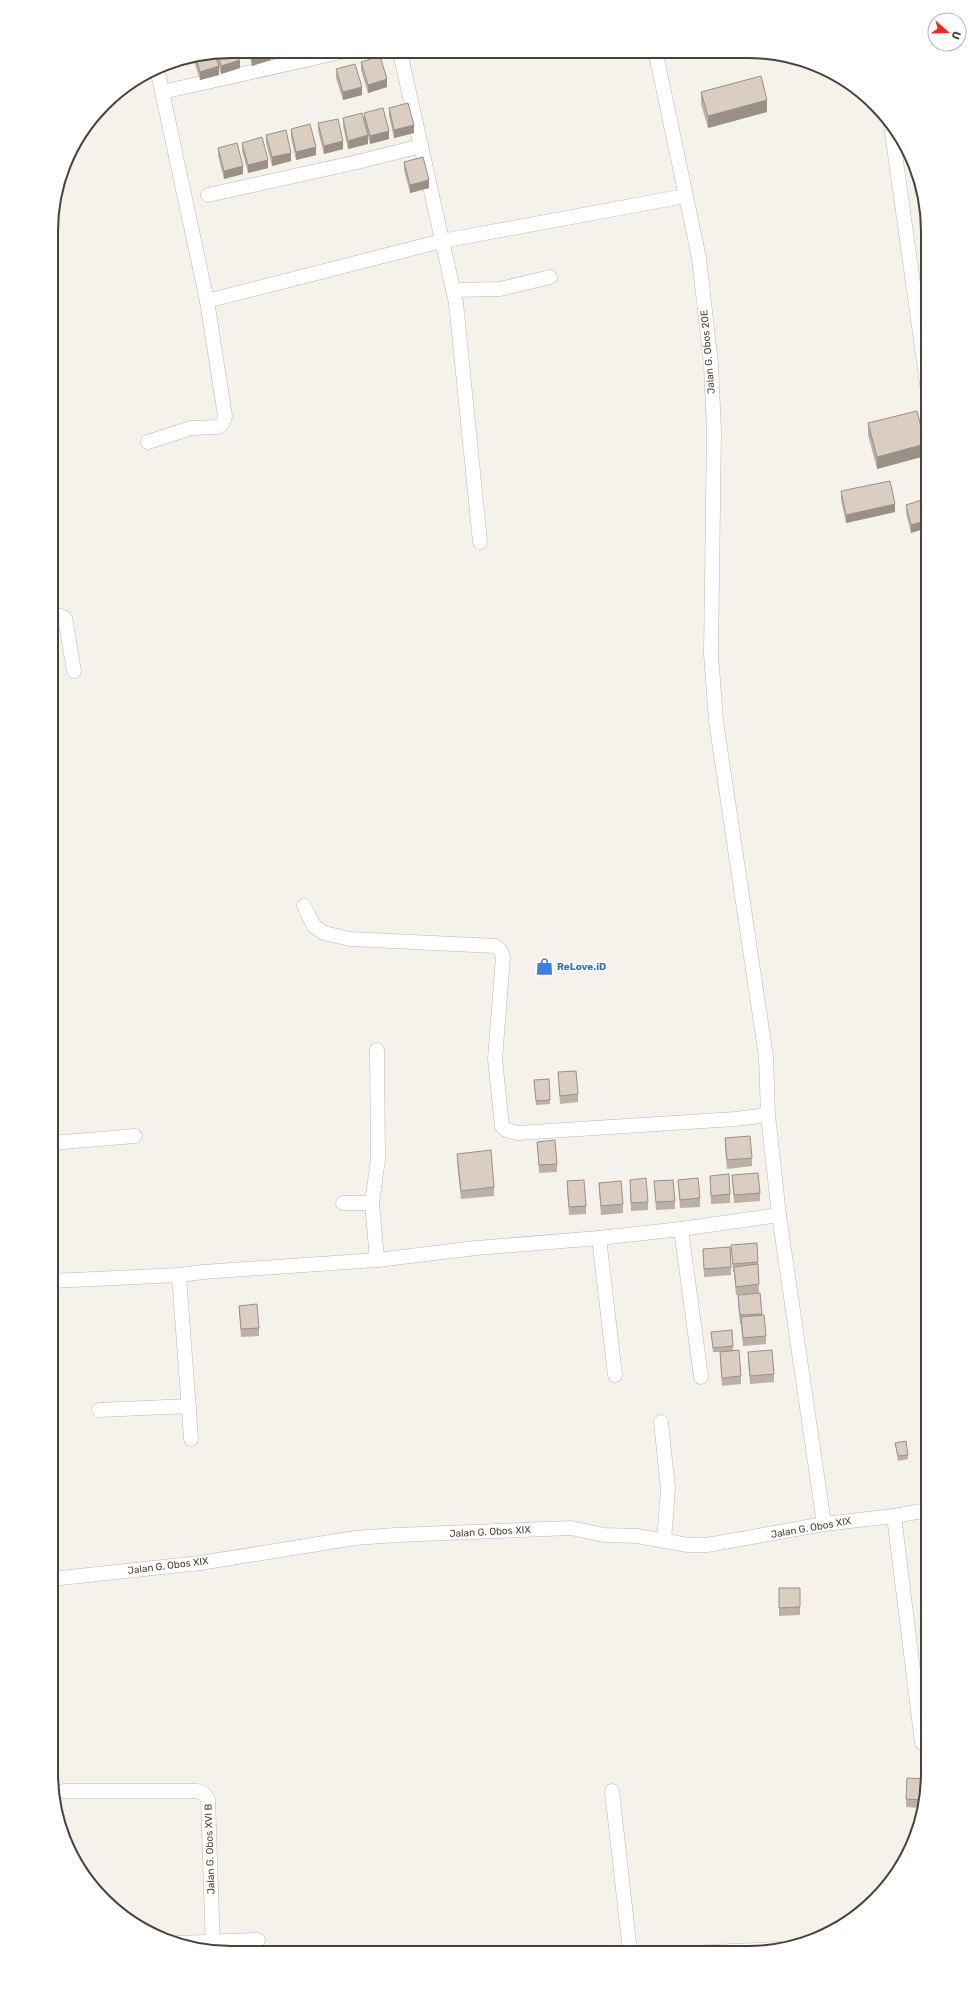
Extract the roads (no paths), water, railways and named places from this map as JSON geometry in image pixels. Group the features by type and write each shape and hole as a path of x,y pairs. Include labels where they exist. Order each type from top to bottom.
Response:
{"street":[{"path":"162,92 314,58"},
{"path":"401,58 453,290 464,366 480,542"},
{"name":"Jalan G. Obos 20E","path":"657,58 699,258 711,364 714,431 711,654 724,779 766,1057 768,1115 779,1215 824,1524"},
{"path":"148,442 191,428 218,426 224,419 207,301 158,74"},
{"path":"893,136 921,318"},
{"path":"208,195 353,163 421,146"},
{"path":"207,301 442,241 685,196"},
{"path":"453,290 500,288 550,276"},
{"path":"58,616 65,618 74,671"},
{"path":"304,906 314,926 324,933 344,937 495,946 500,950 503,957 495,1059 502,1126 506,1130 517,1133 735,1120 768,1115"},
{"path":"376,1050 378,1159 372,1203 377,1260"},
{"path":"58,1142 135,1136"},
{"path":"343,1203 372,1203"},
{"path":"58,1281 179,1275 377,1260 476,1248 681,1230 779,1215"},
{"path":"681,1230 701,1377"},
{"path":"599,1238 615,1375"},
{"path":"179,1275 191,1439"},
{"path":"99,1410 189,1406"},
{"path":"661,1422 668,1489 664,1541"},
{"name":"Jalan G. Obos XIX","path":"58,1578 200,1563 355,1538 571,1528 604,1535 637,1536 688,1545 707,1545 824,1524 894,1516 921,1511"},
{"path":"894,1516 921,1735"},
{"name":"Jalan G. Obos XVI B","path":"64,1791 197,1791 203,1793 208,1799 213,1945"},
{"path":"612,1791 629,1946"},
{"path":"215,1946 258,1940"}],"place":[{"name":"ReLove.iD","path":"544,967"}]}
